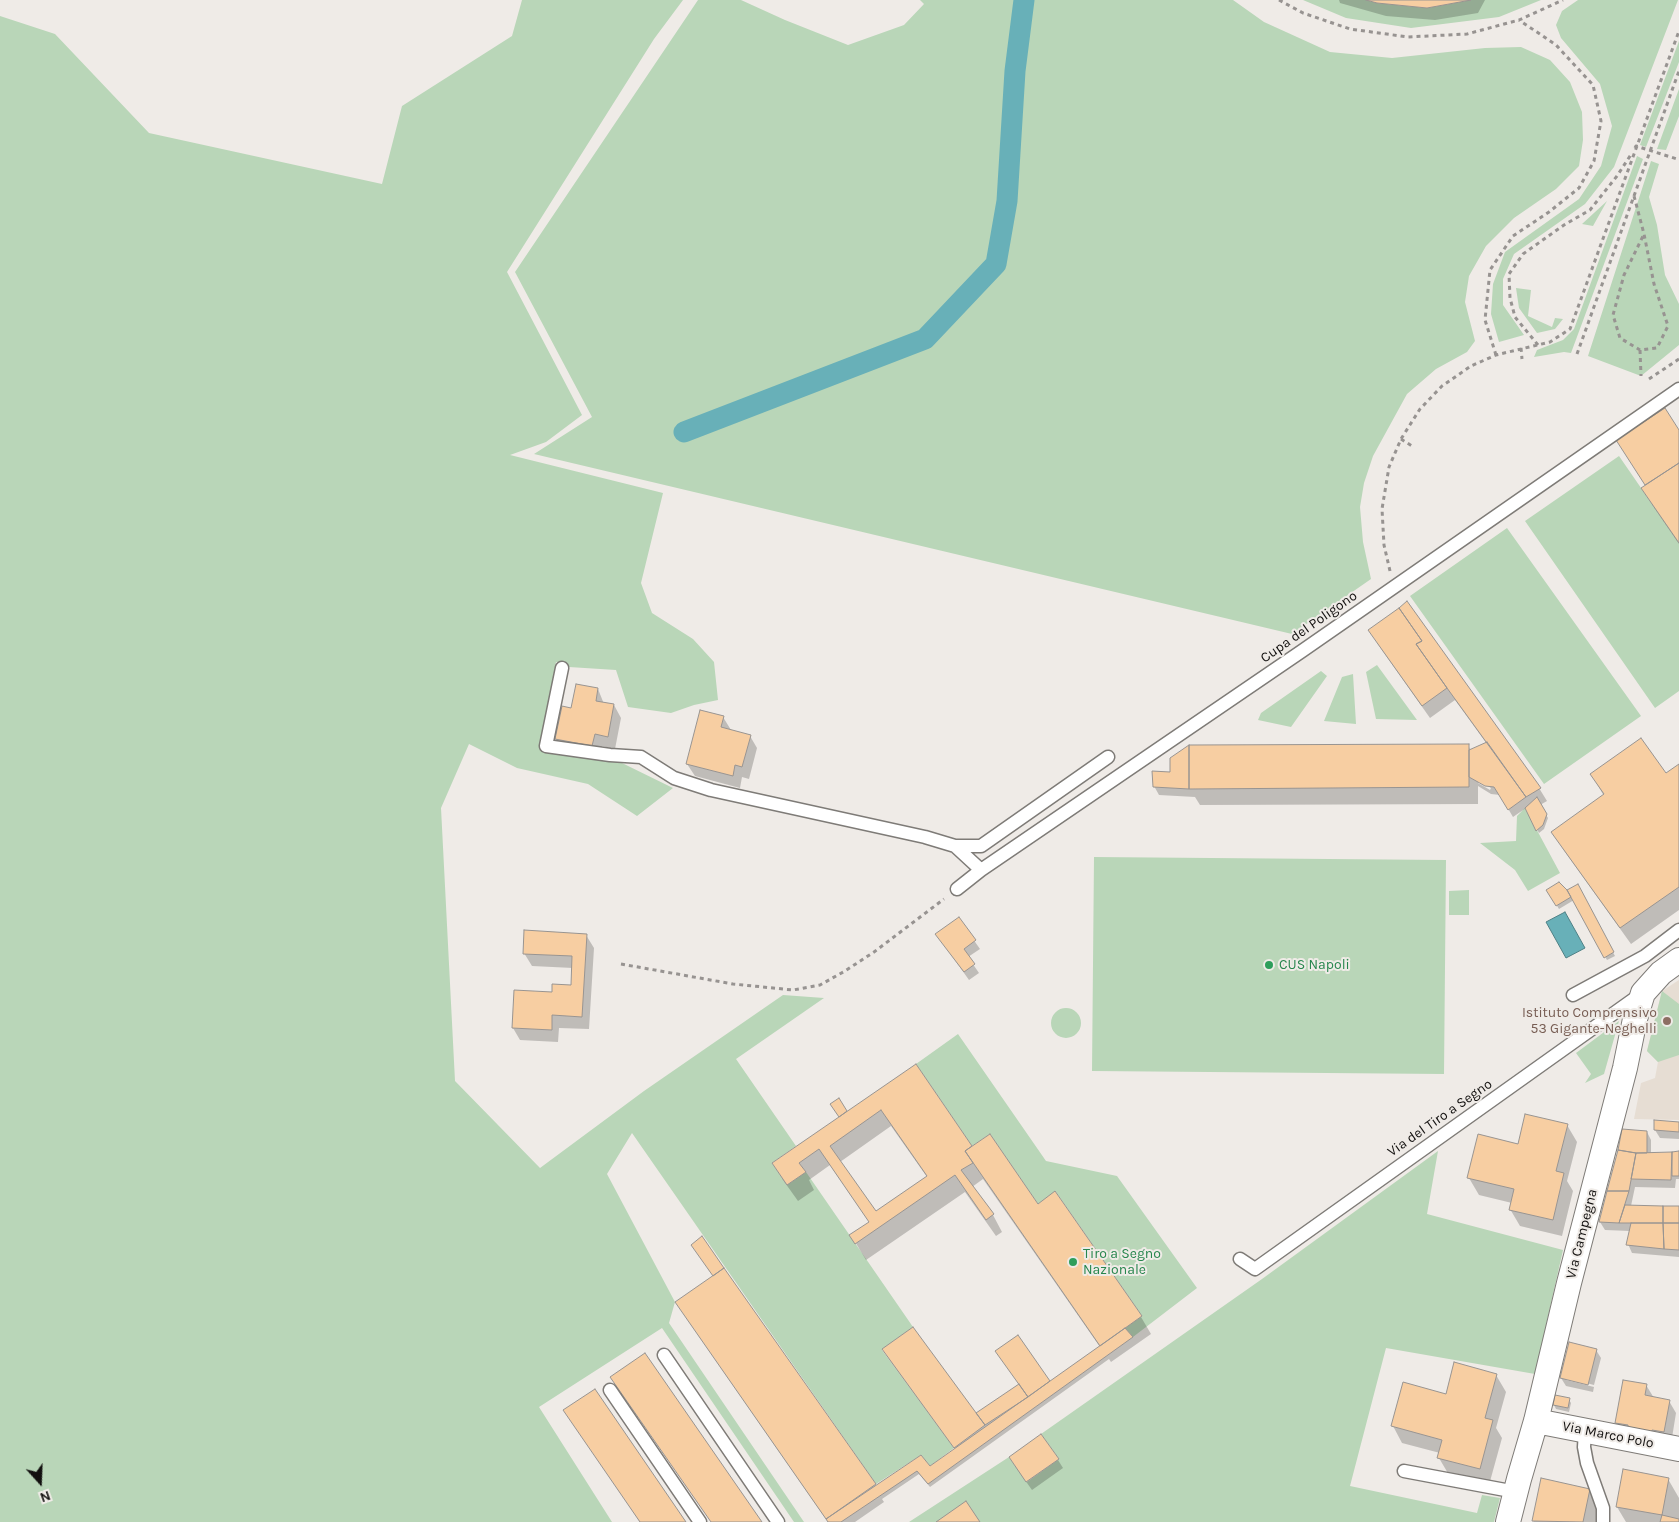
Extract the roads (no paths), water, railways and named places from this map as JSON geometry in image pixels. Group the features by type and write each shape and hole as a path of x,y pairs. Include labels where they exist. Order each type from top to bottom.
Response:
{"street":[{"name":"Via Campegna","path":"1508,1522 1536,1421 1569,1283 1625,1068 1635,1019 1643,993 1660,973 1679,960"},
{"name":"Via Marco Polo","path":"1536,1421 1679,1449"}],"lane":[{"name":"Cupa del Poligono","path":"957,890 981,870 1221,707 1679,389"},
{"path":"562,668 546,746 610,755 641,757 674,778 711,790 925,837 955,846 981,846 1108,756"},
{"path":"955,846 981,870"},
{"path":"1573,995 1645,956 1679,930"},
{"name":"Via del Tiro a Segno","path":"1240,1259 1255,1268 1643,993"},
{"path":"664,1355 778,1522"},
{"path":"610,1390 700,1522"},
{"path":"1585,1431 1584,1447 1587,1463 1603,1508 1603,1522"},
{"path":"1404,1471 1516,1492"}],"water":[{"path":"1565,912 1585,948 1566,958 1546,922"}],"waterway":[{"path":"684,432 925,339 996,264 1007,201 1015,71 1024,0"}],"place":[{"name":"CUS Napoli","path":"1269,965"},
{"name":"Istituto Comprensivo 53 Gigante-Neghelli","path":"1667,1021"},
{"name":"Tiro a Segno Nazionale","path":"1073,1262"}]}
